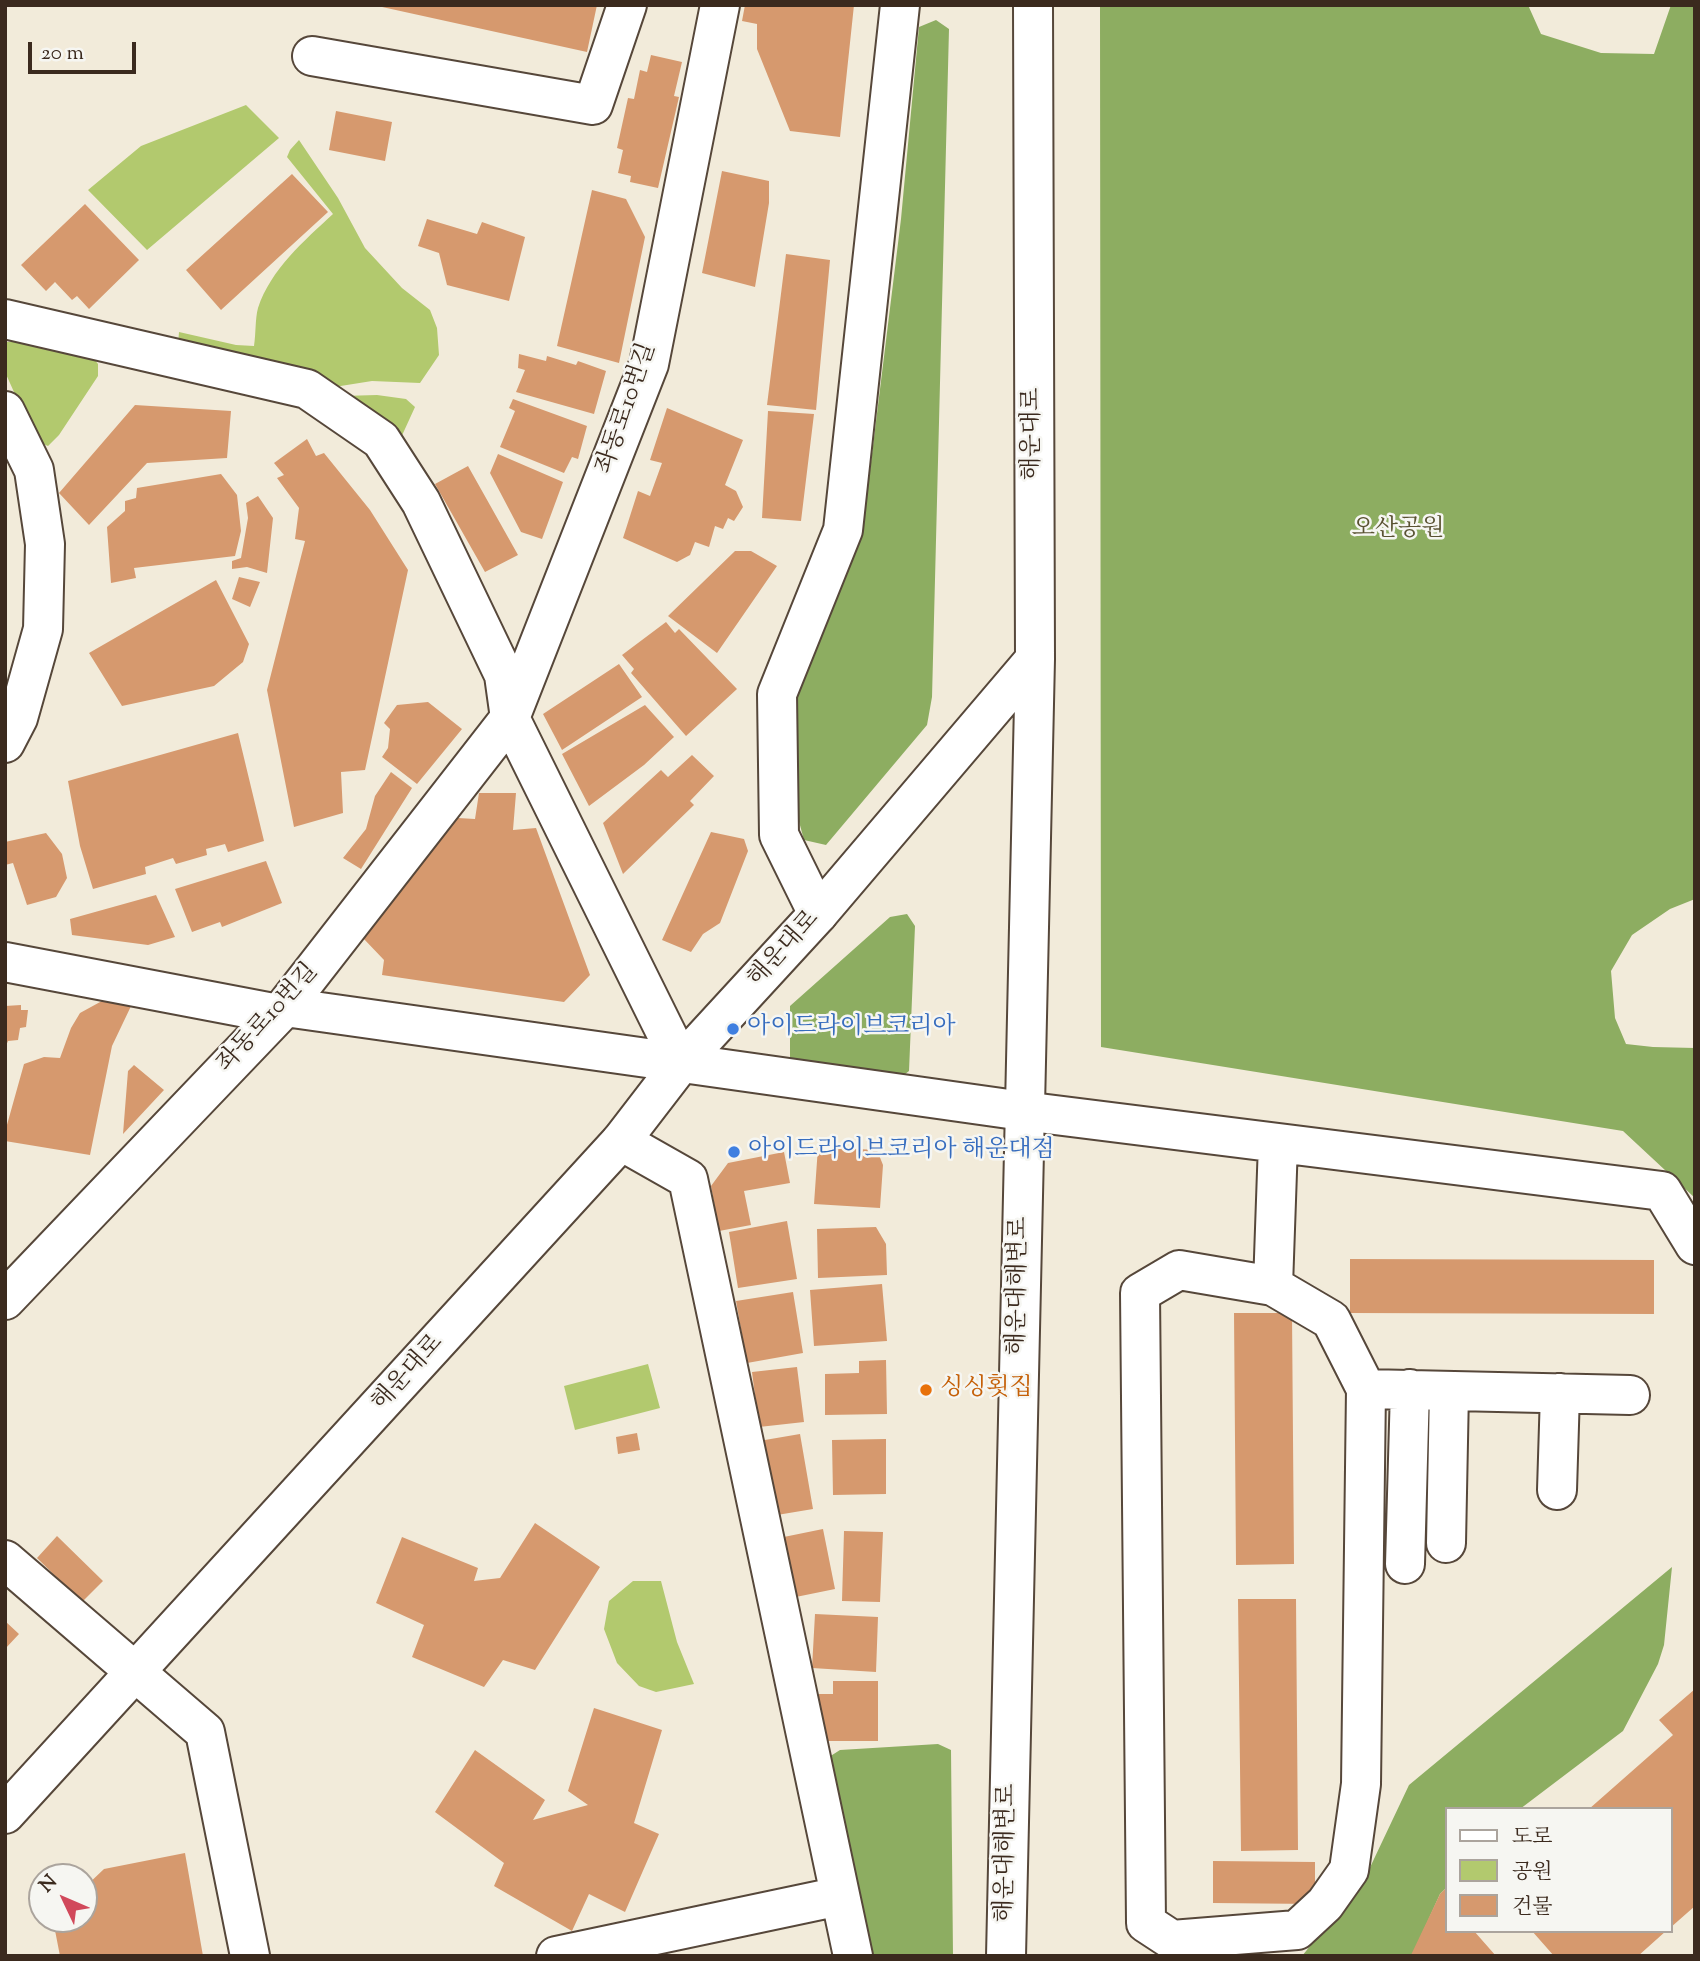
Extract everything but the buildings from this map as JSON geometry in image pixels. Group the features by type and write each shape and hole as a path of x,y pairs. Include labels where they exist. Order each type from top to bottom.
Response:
{"street":[{"path":"312,57 593,105 627,5"},
{"name":"좌동로10번길","path":"5,1300 281,1010 510,718 649,364 720,5"},
{"path":"818,914 779,835 777,694 843,530 900,5"},
{"name":"해운대로","path":"5,1814 621,1141 681,1063 818,914 1035,659 1033,5"},
{"path":"5,319 307,389 381,440 421,502 504,676 510,718 681,1063"},
{"path":"5,411 34,470 45,544 43,629 18,718 5,743"},
{"name":"해운대해변로","path":"1006,1956 1035,659"},
{"path":"5,962 281,1010 1023,1111 1662,1191 1695,1245"},
{"path":"621,1141 688,1179 853,1956"},
{"path":"1273,1286 1278,1143"},
{"path":"1179,1270 1273,1286 1331,1321 1366,1389 1361,1784 1349,1870 1325,1904 1297,1930 1170,1948 1146,1923 1140,1293 1179,1270"},
{"path":"1366,1389 1630,1395"},
{"path":"1405,1564 1410,1389"},
{"path":"1447,1543 1449,1391"},
{"path":"1557,1490 1560,1393"},
{"path":"5,1560 205,1732 250,1956"},
{"path":"556,1956 840,1896"}],"green space":[{"name":"오산공원","path":"1100,5 1528,5 1541,34 1601,53 1654,54 1671,5 1695,5 1695,899 1670,909 1632,935 1611,971 1615,1018 1626,1044 1695,1048 1695,1198 1623,1131 1101,1047"},
{"path":"936,20 949,29 932,697 927,725 826,845 804,840 794,803 794,697 862,535 901,219 919,27"},
{"path":"246,105 279,138 147,250 88,190 141,146"},
{"path":"299,140 338,198 365,248 402,288 430,310 437,328 439,355 420,383 372,381 328,388 178,345 179,332 236,345 254,346 258,308 271,281 290,256 333,214 287,157"},
{"path":"5,342 20,342 91,355 98,364 98,376 59,435 48,446 36,441 5,372"},
{"path":"377,395 406,399 415,407 399,442 342,396"},
{"path":"907,914 915,926 909,1071 895,1082 790,1062 790,1006 890,917"},
{"path":"648,1364 660,1408 575,1430 564,1386"},
{"path":"1672,1567 1664,1645 1658,1664 1623,1731 1523,1807 1444,1807 1444,1890 1412,1956 1302,1956 1365,1878 1409,1785"},
{"path":"633,1581 661,1581 677,1642 694,1684 656,1692 639,1686 617,1663 604,1629 609,1601"},
{"path":"938,1744 951,1750 953,1956 869,1956 829,1757 840,1750"}],"place":[{"name":"아이드라이브코리아","path":"733,1029"},
{"name":"아이드라이브코리아 해운대점","path":"734,1152"},
{"name":"싱싱횟집","path":"926,1390"}]}
